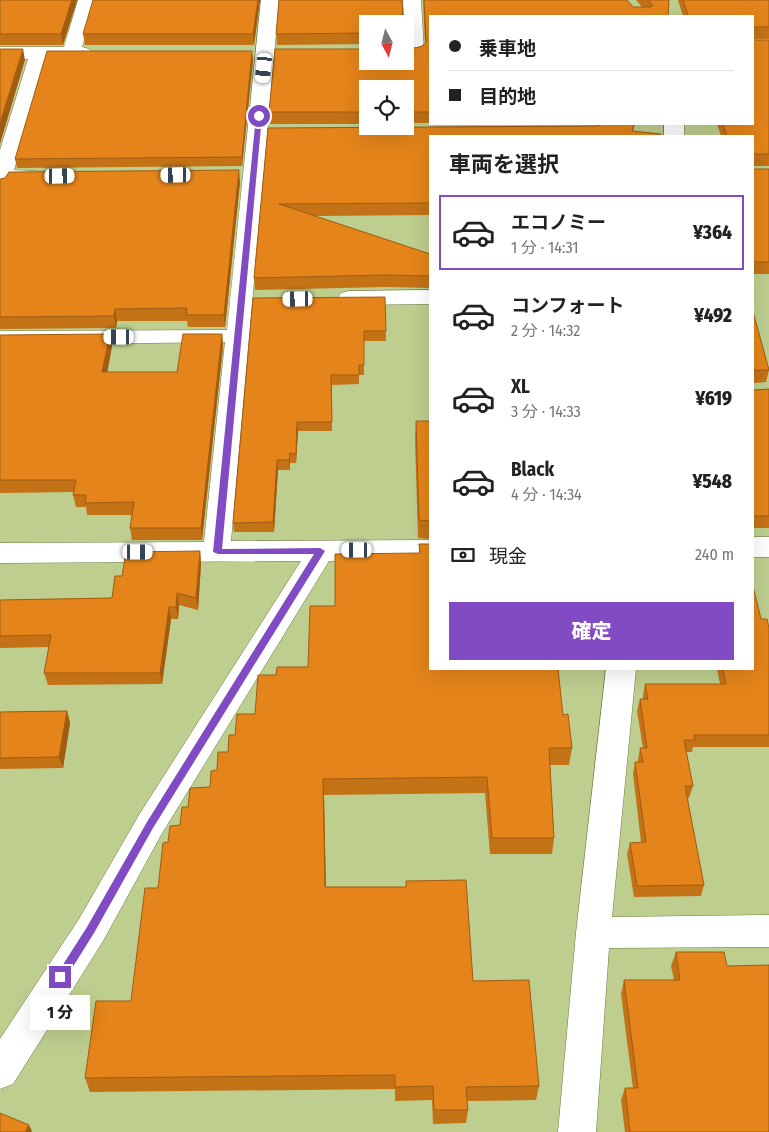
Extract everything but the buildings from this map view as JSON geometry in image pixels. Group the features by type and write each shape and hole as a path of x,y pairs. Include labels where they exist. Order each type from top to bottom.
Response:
{"street":[{"path":"71,53 87,0"},
{"path":"218,552 238,336 251,299 243,175 268,132 265,52 270,0"},
{"path":"412,0 417,52"},
{"path":"0,53 100,53"},
{"path":"40,53 1,179 60,176"},
{"path":"331,298 429,297"},
{"path":"0,338 238,336"},
{"path":"754,547 769,547"},
{"path":"0,553 429,550"},
{"path":"0,1072 91,930 150,825 320,551"},
{"path":"576,1132 593,933 621,670"},
{"path":"593,933 769,931"}],"route":[{"path":"60,977 91,930 150,825 320,551 218,552 259,116"}]}
